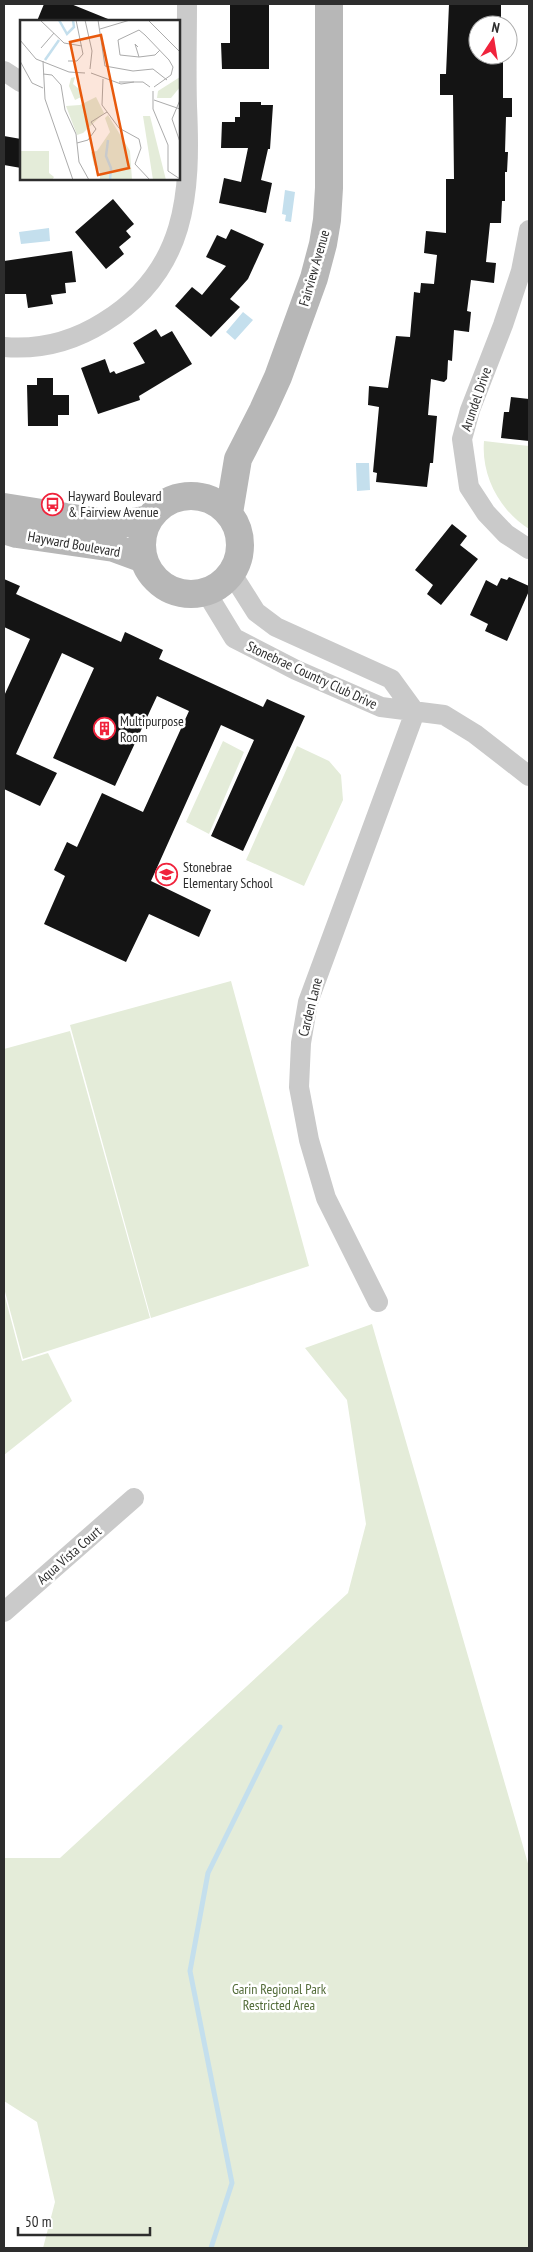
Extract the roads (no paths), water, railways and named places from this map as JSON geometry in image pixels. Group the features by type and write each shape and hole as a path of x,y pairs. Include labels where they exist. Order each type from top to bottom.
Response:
{"main road":[{"name":"Fairview Avenue","path":"229,513 238,459 278,377 314,278 323,244 330,188 329,4"},
{"name":"Fairview Avenue","path":"197,496 238,459"},
{"path":"183,496 197,496 214,501 229,513 238,527 241,543 239,559 232,574 220,585 206,592 190,594 168,588 150,573 144,559 142,546 143,532 149,519 158,508 169,500 183,496"},
{"name":"Hayward Boulevard","path":"4,507 117,525 149,519"},
{"name":"Hayward Boulevard","path":"4,530 25,535 114,548 144,559"}],"street":[{"path":"4,347 21,349 56,343 87,333 122,311 152,282 172,249 188,188 185,110 186,4"},
{"path":"4,71 20,81"},
{"name":"Arundel Drive","path":"529,230 521,271 503,325 470,410 462,440 469,487 486,513 506,534 529,549"},
{"name":"Stonebrae Country Club Drive","path":"232,574 256,612 276,627 391,679 415,712"},
{"name":"Stonebrae Country Club Drive","path":"206,592 234,638 296,670 375,705 444,715 455,721 529,776"},
{"name":"Carden Lane","path":"378,1302 326,1198 314,1157 299,1087 301,1043 308,1002 415,712"},
{"name":"Aqua Vista Court","path":"4,1612 134,1498"}],"water":[{"path":"285,190 295,192 291,222 285,221 286,215 282,214"},
{"path":"49,228 50,241 21,244 19,232"},
{"path":"243,312 253,320 235,340 226,332"},
{"path":"356,463 369,463 370,490 357,491"}],"waterway":[{"path":"211,2248 232,2183 190,1971 208,1873 280,1727"}],"place":[{"name":"Hayward Boulevard & Fairview Avenue","path":"52,504"},
{"name":"Multipurpose Room","path":"104,729"},
{"name":"Stonebrae Elementary School","path":"167,875"}],"park label":[{"name":"Garin Regional Park Restricted Area","path":"279,1998"}]}
